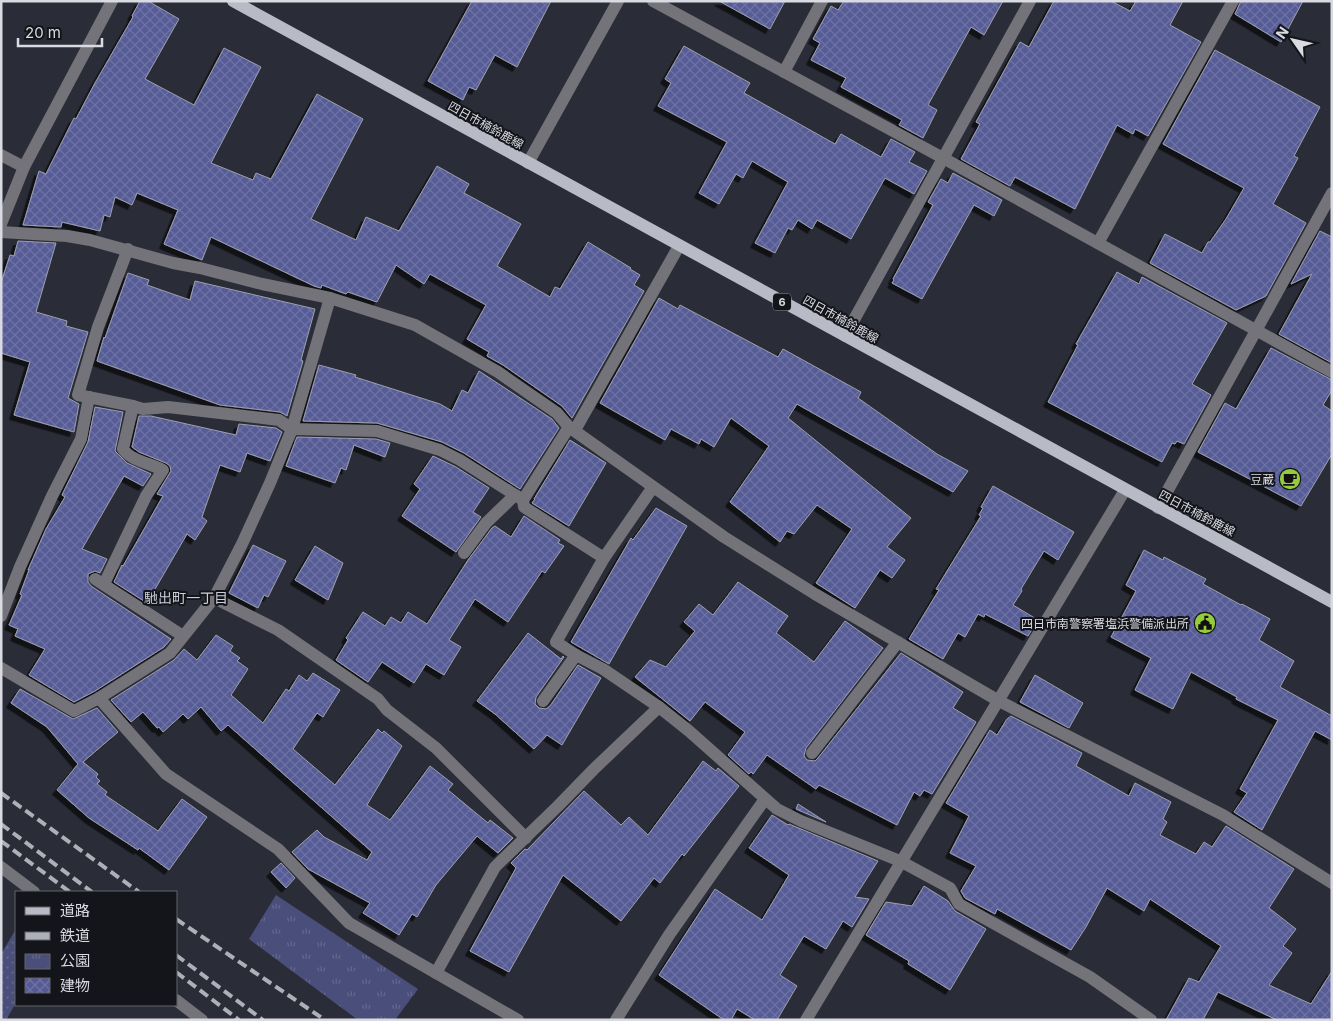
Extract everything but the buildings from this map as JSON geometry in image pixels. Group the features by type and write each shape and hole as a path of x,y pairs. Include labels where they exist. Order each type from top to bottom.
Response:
{"main road":[{"name":"四日市楠鈴鹿線","path":"233,1 1332,602"}],"street":[{"path":"1,224 24,168 112,1"},
{"path":"528,163 618,1"},
{"path":"653,1 1332,372"},
{"path":"784,72 822,1"},
{"path":"845,336 1030,1"},
{"path":"1098,243 1233,1"},
{"path":"1,155 24,168"},
{"path":"1158,508 1332,193"},
{"path":"1,232 66,236 128,249 173,263 330,298 415,325 498,372 557,413 572,428 724,537 999,701 1223,815 1332,883"},
{"path":"464,553 486,523 521,501 572,428 679,246"},
{"path":"128,249 98,327 78,395 143,409 168,407 279,420 292,429 377,431 404,438 440,450 460,460 604,558"},
{"path":"1,668 74,711 99,698 170,653 214,598 242,544 270,483 292,429 330,298"},
{"path":"1,616 20,567 52,496 81,439 89,397"},
{"path":"133,406 123,449 127,455 153,464 163,470 146,496 100,581 183,636"},
{"path":"653,487 604,558 556,642 576,656 603,669 659,707 777,809 801,821 900,861 950,888 958,904 1090,977 1152,1020"},
{"path":"806,1020 1125,490"},
{"path":"214,598 278,630 378,699 387,710 436,748 526,838"},
{"path":"812,753 898,642"},
{"path":"543,701 576,656"},
{"path":"99,698 166,774 278,849 348,923 518,1020"},
{"path":"436,973 495,867 659,707"},
{"path":"616,1020 669,935 765,800"},
{"path":"1,867 33,891"},
{"path":"178,1002 202,1020"}],"green space":[{"path":"276,895 418,989 395,1020 358,1020 249,939"},
{"path":"15,931 15,1005 6,1020 1,1020 1,954"}],"railway":[{"path":"1,793 138,891"},
{"path":"1,824 91,891"},
{"path":"1,841 69,891"},
{"path":"178,920 325,1020"},
{"path":"178,956 263,1020"},
{"path":"178,974 239,1020"}],"place":[{"name":"豆蔵","path":"1290,479"},
{"name":"四日市南警察署塩浜警備派出所","path":"1205,623"}],"district":[{"name":"馳出町一丁目","path":"186,597"}]}
